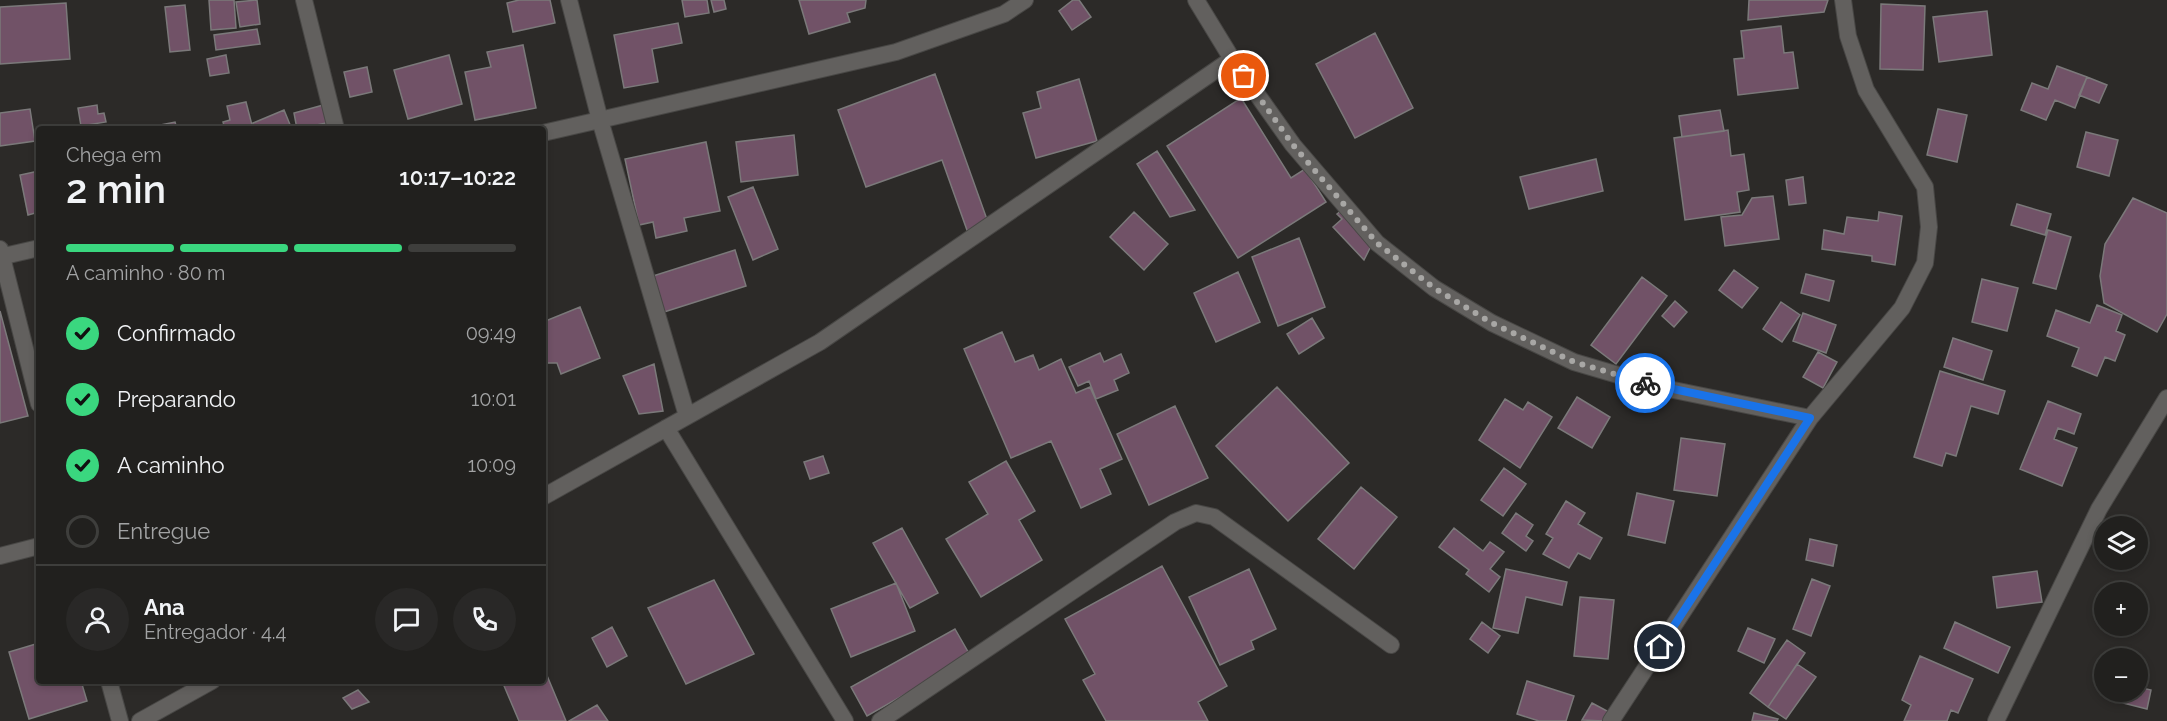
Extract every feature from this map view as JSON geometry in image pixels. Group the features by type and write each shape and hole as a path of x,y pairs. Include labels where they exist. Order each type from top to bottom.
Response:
{"street":[{"path":"304,0 335,126"},
{"path":"570,0 600,120 687,416"},
{"path":"546,132 896,52 994,18 1025,0"},
{"path":"1196,0 1232,59 1293,145 1377,243 1434,288 1492,323 1574,362 1659,387 1810,418"},
{"path":"1611,721 1810,418 1902,308 1925,263 1929,227 1925,187 1866,90 1848,36 1844,0"},
{"path":"546,495 820,342 1232,59"},
{"path":"36,249 1,255 36,392"},
{"path":"1996,721 2099,509 2167,398"},
{"path":"666,428 845,721"},
{"path":"880,721 1175,522 1196,513 1214,517 1391,645"},
{"path":"0,556 36,547"},
{"path":"110,684 120,721"},
{"path":"140,721 207,684"}],"building":[{"path":"209,0 234,0 236,28 211,30"},
{"path":"257,0 260,24 240,27 236,2"},
{"path":"519,0 550,0 555,23 513,32 507,3"},
{"path":"682,0 707,0 709,13 685,17"},
{"path":"711,0 724,0 726,9 714,12"},
{"path":"799,0 866,0 865,8 847,13 850,22 809,34"},
{"path":"1073,0 1079,0 1091,17 1072,30 1059,11"},
{"path":"1749,0 1828,0 1824,12 1748,20"},
{"path":"66,3 70,59 0,64 0,7"},
{"path":"1881,4 1925,6 1923,70 1880,69"},
{"path":"185,5 190,50 170,52 165,7"},
{"path":"1987,11 1992,55 1939,62 1933,17"},
{"path":"678,23 682,43 652,49 658,82 624,88 614,35"},
{"path":"1781,26 1784,53 1793,52 1798,88 1738,95 1734,59 1744,58 1741,31"},
{"path":"257,29 260,44 216,50 214,35"},
{"path":"1375,33 1413,108 1355,138 1316,64"},
{"path":"523,45 536,108 475,120 465,72 491,67 487,52"},
{"path":"226,55 229,73 210,76 207,59"},
{"path":"449,55 462,104 408,119 394,70"},
{"path":"2057,66 2087,77 2075,108 2055,100 2046,120 2021,110 2032,83 2048,89"},
{"path":"367,67 372,92 350,97 344,72"},
{"path":"935,74 989,225 968,233 942,160 866,187 838,110"},
{"path":"2087,77 2107,85 2099,103 2079,95"},
{"path":"1079,79 1097,141 1036,158 1023,113 1041,108 1037,92"},
{"path":"1241,98 1291,178 1305,169 1326,202 1238,258 1167,146"},
{"path":"246,102 252,126 224,126 223,122 230,120 227,106"},
{"path":"327,104 331,122 296,126 294,113"},
{"path":"97,105 98,114 104,113 106,122 81,126 78,108"},
{"path":"30,109 35,141 0,146 0,113"},
{"path":"1938,109 1967,115 1957,162 1927,155"},
{"path":"284,110 291,126 254,126 253,123"},
{"path":"1720,110 1724,131 1682,137 1679,116"},
{"path":"175,122 176,126 155,126"},
{"path":"1728,130 1731,156 1744,154 1749,190 1737,192 1740,212 1685,220 1674,138"},
{"path":"2086,132 2118,140 2109,176 2077,167"},
{"path":"794,135 798,175 741,182 736,142"},
{"path":"706,142 720,211 684,218 687,231 656,238 653,222 639,225 625,159"},
{"path":"1157,151 1195,210 1170,217 1137,164"},
{"path":"1596,159 1603,191 1529,209 1520,177"},
{"path":"36,172 36,213 28,215 20,175"},
{"path":"1803,177 1806,203 1789,205 1786,180"},
{"path":"753,187 778,249 753,260 728,197"},
{"path":"1773,196 1779,239 1725,246 1721,217 1742,215 1752,198"},
{"path":"2133,198 2167,213 2167,314 2157,332 2104,303 2100,276 2105,244"},
{"path":"2017,204 2051,214 2045,235 2011,225"},
{"path":"1342,210 1373,242 1364,260 1333,227 1342,219 1337,214"},
{"path":"1134,212 1168,244 1144,270 1110,237"},
{"path":"1879,212 1902,216 1895,265 1872,261 1872,256 1822,249 1824,230 1844,234 1847,217 1878,221"},
{"path":"2048,230 2071,237 2056,289 2033,283"},
{"path":"1299,238 1325,307 1278,326 1252,257"},
{"path":"735,250 746,286 664,312 653,276"},
{"path":"1734,270 1758,288 1742,308 1719,290"},
{"path":"1238,272 1260,322 1216,342 1194,293"},
{"path":"1806,274 1834,281 1829,301 1801,293"},
{"path":"1642,277 1667,296 1616,364 1591,345"},
{"path":"1982,279 2018,288 2007,331 1972,322"},
{"path":"1675,301 1687,312 1674,327 1662,316"},
{"path":"1781,302 1800,315 1782,342 1763,329"},
{"path":"2097,305 2122,315 2116,331 2125,335 2115,361 2105,357 2097,376 2072,366 2079,348 2047,336 2056,310 2090,323"},
{"path":"580,307 600,358 561,374 557,363 546,363 546,321"},
{"path":"0,311 28,416 0,423"},
{"path":"1803,313 1836,325 1826,353 1793,341"},
{"path":"1312,318 1324,338 1299,354 1287,334"},
{"path":"1002,332 1015,362 1033,355 1039,370 1061,359 1076,393 1090,387 1122,459 1100,469 1111,494 1081,508 1051,441 1011,458 964,349"},
{"path":"1953,338 1992,351 1983,380 1944,367"},
{"path":"1818,352 1837,362 1823,388 1803,377"},
{"path":"1100,353 1104,362 1121,354 1129,373 1114,380 1118,390 1096,399 1089,381 1078,386 1069,367"},
{"path":"654,364 663,411 639,414 623,376"},
{"path":"1940,371 2005,391 1998,414 1971,406 1956,456 1946,453 1942,466 1914,457"},
{"path":"1277,387 1349,463 1288,521 1216,446"},
{"path":"1577,397 1610,417 1592,448 1558,428"},
{"path":"1505,399 1523,410 1528,402 1552,417 1520,468 1479,440"},
{"path":"2048,401 2081,414 2074,434 2058,428 2054,439 2077,448 2062,486 2020,469"},
{"path":"1175,406 1208,478 1149,505 1117,434"},
{"path":"1681,438 1725,444 1717,496 1674,490"},
{"path":"823,456 829,473 810,479 804,462"},
{"path":"1006,461 1035,511 1019,520 1042,560 981,597 946,539 988,514 969,482"},
{"path":"1504,468 1526,484 1503,516 1481,500"},
{"path":"1361,487 1397,517 1354,569 1318,539"},
{"path":"1637,493 1674,501 1665,543 1628,535"},
{"path":"1566,501 1585,513 1578,524 1602,538 1590,559 1578,553 1569,568 1543,554 1553,538 1546,534"},
{"path":"1516,513 1533,525 1526,536 1533,541 1526,551 1502,533"},
{"path":"902,528 938,593 910,608 873,543"},
{"path":"1454,528 1483,551 1490,542 1504,552 1490,569 1500,577 1489,592 1466,574 1469,570 1439,547"},
{"path":"1810,539 1837,545 1833,566 1806,560"},
{"path":"1162,566 1227,686 1198,702 1208,721 1106,721 1083,680 1095,674 1065,619"},
{"path":"1249,569 1276,629 1251,641 1254,649 1220,665 1189,597"},
{"path":"1506,569 1567,582 1562,605 1526,597 1518,633 1493,628"},
{"path":"2037,571 2042,602 1997,608 1993,577"},
{"path":"1812,579 1830,586 1811,636 1793,629"},
{"path":"714,580 754,654 686,684 648,608"},
{"path":"896,583 915,631 851,657 831,609"},
{"path":"1580,597 1614,600 1608,659 1574,656"},
{"path":"1482,622 1500,636 1488,653 1470,639"},
{"path":"1955,622 2010,647 1998,673 1944,648"},
{"path":"612,627 627,656 607,667 592,638"},
{"path":"1748,628 1775,639 1764,663 1738,651"},
{"path":"955,629 971,657 867,716 851,687"},
{"path":"1787,640 1805,653 1768,707 1750,693"},
{"path":"36,644 36,684 82,684 87,701 29,719 9,652"},
{"path":"1920,656 1973,679 1958,713 1951,710 1947,721 1904,721 1911,705 1902,700"},
{"path":"1797,664 1816,677 1786,719 1768,707"},
{"path":"546,673 566,721 519,721 503,684 546,684"},
{"path":"1527,681 1574,696 1566,721 1539,721 1517,714"},
{"path":"2148,689 2151,690 2147,709 2123,703 2148,702"},
{"path":"358,690 369,702 352,709 343,698"},
{"path":"1592,703 1609,712 1604,721 1582,720"},
{"path":"597,705 608,721 569,721"},
{"path":"1754,713 1778,719 1777,721 1752,721"}],"way so far":[{"path":"1244,76 1293,145 1377,243 1434,288 1492,323 1574,362 1645,383"}],"route":[{"path":"1645,383 1810,418 1660,647"}]}
